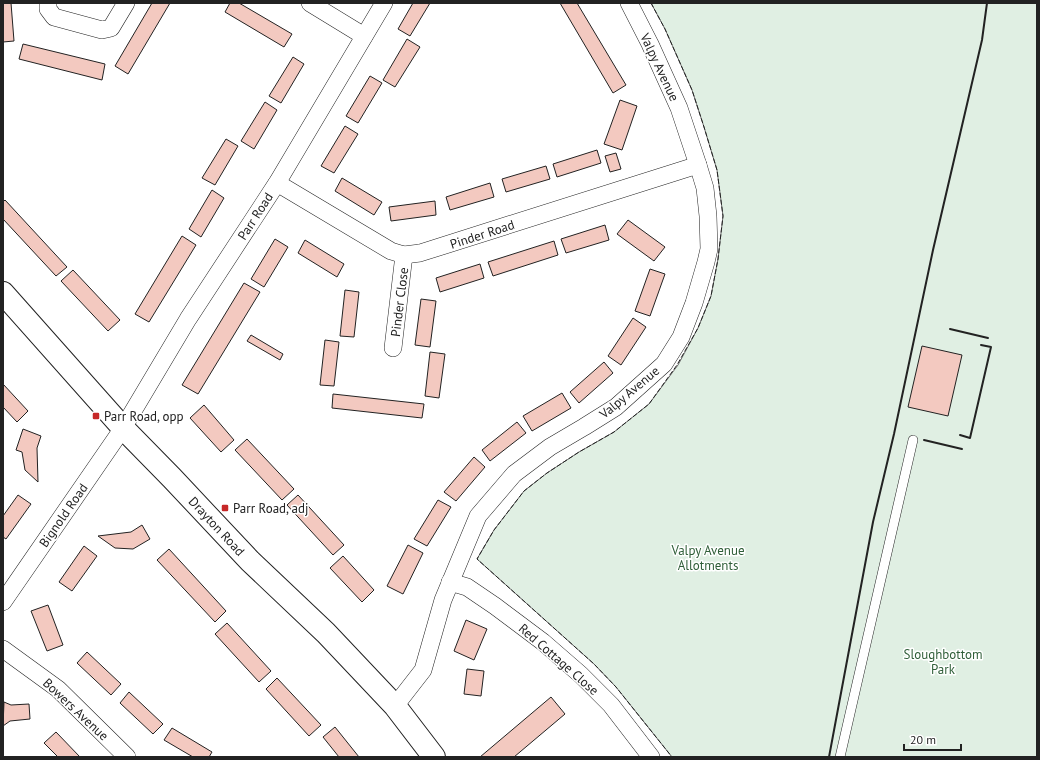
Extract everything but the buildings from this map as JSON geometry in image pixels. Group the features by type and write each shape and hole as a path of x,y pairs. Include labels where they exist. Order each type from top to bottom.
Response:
{"main road":[{"name":"Drayton Road","path":"3,293 123,428 250,561 326,633 395,706 434,757"}],"street":[{"path":"48,3 48,9 54,17 102,30 111,28 126,3"},
{"path":"310,3 364,36"},
{"name":"Parr Road","path":"123,428 188,319 277,184 384,3"},
{"name":"Valpy Avenue","path":"395,706 423,670 443,600 478,516 514,474 550,447 584,428 616,407 664,364 681,337 700,286 709,249 705,188 679,108 650,44 629,3"},
{"name":"Pinder Road","path":"404,255 420,253 698,165"},
{"path":"277,184 391,251 404,255"},
{"name":"Pinder Close","path":"393,348 404,255"},
{"name":"Bignold Road","path":"3,602 123,428"},
{"name":"Red Cottage Close","path":"450,582 467,587 544,642 611,705 651,757"},
{"name":"Bowers Avenue","path":"3,649 58,689 127,757"}],"lane":[{"path":"840,757 913,440"}],"green space":[{"name":"Valpy Avenue Allotments","path":"651,3 1037,3 1037,757 672,757 616,687 594,664 477,559 494,530 524,491 547,473 579,452 614,432 649,404 678,365 698,328 711,296 718,259 723,216 717,170 692,90 665,29"}],"fence":[{"path":"651,3 665,29 692,90 717,170 723,216 718,259 711,296 698,328 677,365 649,404 614,432 579,452 547,473 524,491 494,530 477,559 594,664 616,687 672,757"}],"wall":[{"path":"829,757 873,522 894,434 933,250 982,40 987,3"},
{"path":"950,329 988,338"},
{"path":"960,435 970,438 991,347 981,345"},
{"path":"924,440 962,449"}],"place":[{"name":"Parr Road, opp","path":"96,416"},
{"name":"Parr Road, adj","path":"225,508"}],"park label":[{"name":"Sloughbottom Park","path":"943,662"}]}
